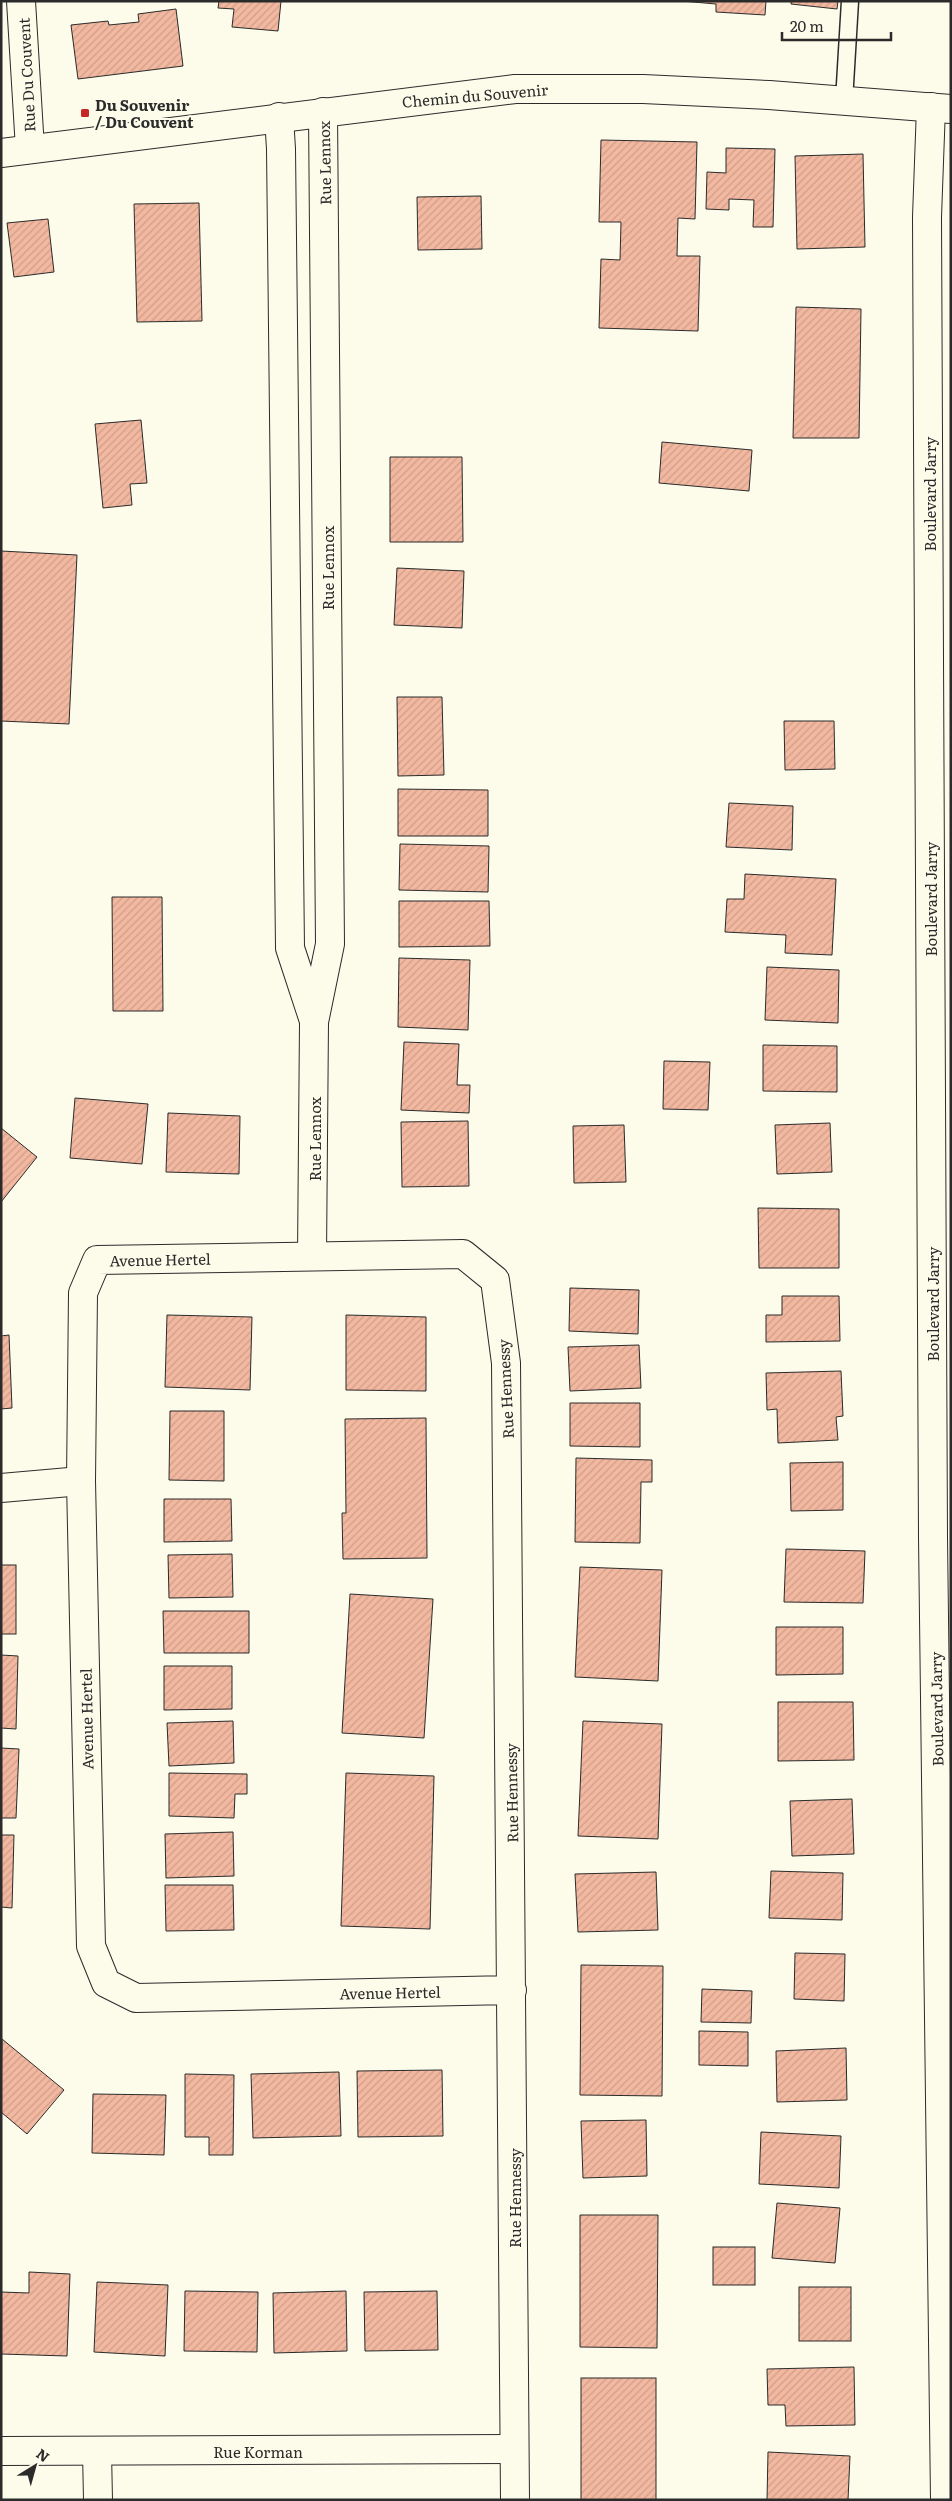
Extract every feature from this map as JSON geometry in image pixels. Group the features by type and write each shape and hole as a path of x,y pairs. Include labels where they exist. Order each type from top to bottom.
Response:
{"street":[{"name":"Rue Du Couvent","path":"21,1 30,149"},
{"name":"Chemin du Souvenir","path":"1,153 515,89 643,89 941,108"},
{"name":"Boulevard Jarry","path":"941,108 927,217 933,1537 946,2244 945,2500"},
{"name":"Rue Lennox","path":"312,1256 314,1022 330,944 323,112"},
{"name":"Rue Lennox","path":"279,117 282,149 290,948 314,1022"},
{"name":"Rue Hennessy","path":"312,1256 463,1254 495,1280 506,1363 515,2500"},
{"name":"Avenue Hertel","path":"312,1256 97,1260 83,1293 81,1481 91,1946 106,1983 136,1998 512,1990"},
{"path":"1,1488 81,1481"},
{"name":"Rue Korman","path":"1,2451 514,2449"},
{"path":"97,2452 98,2500"}],"lane":[{"path":"844,101 850,1"}],"building":[{"path":"219,1 281,1 278,31 232,27 234,9 218,8"},
{"path":"682,1 766,1 765,15 716,12 716,4"},
{"path":"791,1 838,1 837,9 791,4"},
{"path":"176,9 183,66 78,79 71,25 108,21 109,25 139,22 138,14"},
{"path":"601,140 697,142 695,219 678,218 677,256 700,256 698,331 599,328 601,259 620,260 621,222 599,222"},
{"path":"726,148 775,149 773,227 753,227 754,200 729,199 729,210 706,209 707,172 726,173"},
{"path":"863,154 865,247 797,249 795,156"},
{"path":"481,196 482,249 418,250 417,197"},
{"path":"199,203 202,321 137,322 134,204"},
{"path":"48,219 54,272 14,277 7,223"},
{"path":"796,307 861,309 859,438 793,438"},
{"path":"141,420 147,483 130,484 132,505 103,508 95,424"},
{"path":"662,442 752,450 749,491 659,483"},
{"path":"390,457 462,457 463,542 390,542"},
{"path":"1,551 77,555 69,724 1,721"},
{"path":"397,568 464,571 462,628 394,625"},
{"path":"397,697 442,697 444,775 398,776"},
{"path":"784,721 834,721 835,769 785,770"},
{"path":"398,789 488,790 488,836 398,836"},
{"path":"729,803 793,806 792,850 726,847"},
{"path":"400,844 489,846 488,892 399,890"},
{"path":"745,874 836,879 832,955 785,953 786,935 725,932 727,899 744,899"},
{"path":"112,897 162,897 163,1011 113,1011"},
{"path":"399,901 489,901 490,946 399,947"},
{"path":"399,958 470,960 468,1030 398,1027"},
{"path":"767,967 839,970 838,1023 765,1020"},
{"path":"404,1042 459,1044 457,1085 470,1085 469,1113 401,1110"},
{"path":"763,1045 837,1046 837,1092 763,1091"},
{"path":"664,1061 710,1062 708,1110 663,1109"},
{"path":"75,1098 148,1104 142,1164 70,1158"},
{"path":"168,1113 240,1116 239,1174 166,1172"},
{"path":"468,1121 469,1186 402,1187 401,1122"},
{"path":"830,1123 832,1172 777,1174 775,1125"},
{"path":"624,1125 626,1182 574,1183 573,1126"},
{"path":"1,1128 37,1157 1,1202"},
{"path":"758,1208 839,1209 839,1268 759,1268"},
{"path":"570,1288 639,1290 638,1334 569,1331"},
{"path":"782,1296 839,1296 840,1341 766,1342 766,1315 782,1315"},
{"path":"167,1315 252,1317 250,1390 165,1387"},
{"path":"346,1315 426,1317 426,1391 346,1390"},
{"path":"9,1335 12,1408 1,1409 1,1336"},
{"path":"639,1345 641,1388 570,1391 568,1347"},
{"path":"841,1371 843,1416 836,1417 838,1440 778,1443 777,1409 767,1410 766,1373"},
{"path":"570,1403 640,1403 640,1447 570,1446"},
{"path":"170,1411 224,1411 224,1481 169,1480"},
{"path":"426,1418 427,1558 343,1559 342,1513 346,1513 345,1419"},
{"path":"576,1458 652,1460 652,1482 641,1482 640,1543 575,1542"},
{"path":"843,1462 843,1510 791,1511 790,1463"},
{"path":"164,1499 231,1499 232,1541 164,1542"},
{"path":"786,1549 865,1551 863,1603 784,1602"},
{"path":"232,1554 233,1597 169,1598 168,1555"},
{"path":"1,1565 16,1565 16,1634 1,1634"},
{"path":"580,1567 662,1570 658,1681 575,1677"},
{"path":"350,1594 433,1599 424,1738 342,1733"},
{"path":"163,1611 249,1611 249,1653 164,1653"},
{"path":"776,1627 843,1627 843,1674 776,1675"},
{"path":"1,1655 18,1656 16,1729 1,1728"},
{"path":"164,1666 232,1666 232,1709 164,1710"},
{"path":"778,1702 853,1702 854,1760 778,1761"},
{"path":"233,1721 234,1763 169,1766 167,1723"},
{"path":"583,1721 662,1724 658,1839 578,1836"},
{"path":"1,1748 19,1749 16,1818 1,1818"},
{"path":"169,1773 247,1774 247,1794 235,1794 234,1818 169,1816"},
{"path":"346,1773 434,1776 430,1929 341,1926"},
{"path":"852,1799 854,1854 792,1856 790,1801"},
{"path":"233,1832 234,1876 166,1878 165,1834"},
{"path":"1,1835 14,1835 12,1908 1,1907"},
{"path":"771,1871 843,1873 842,1920 769,1918"},
{"path":"656,1872 658,1930 578,1932 575,1874"},
{"path":"165,1885 233,1885 234,1930 166,1931"},
{"path":"795,1953 845,1954 844,2001 794,1999"},
{"path":"581,1965 663,1966 662,2096 580,2095"},
{"path":"702,1989 752,1991 751,2023 701,2022"},
{"path":"699,2031 748,2032 748,2066 699,2065"},
{"path":"2,2039 64,2090 27,2134 1,2112"},
{"path":"846,2048 847,2100 777,2102 776,2051"},
{"path":"442,2070 443,2136 358,2137 357,2071"},
{"path":"339,2072 341,2136 253,2138 251,2074"},
{"path":"185,2074 234,2075 233,2155 209,2155 209,2137 185,2137"},
{"path":"93,2094 166,2095 164,2155 92,2153"},
{"path":"646,2120 647,2176 583,2178 581,2121"},
{"path":"761,2132 841,2136 839,2188 759,2184"},
{"path":"777,2203 840,2208 835,2263 772,2258"},
{"path":"580,2215 658,2215 657,2348 580,2347"},
{"path":"713,2247 755,2247 755,2285 713,2285"},
{"path":"29,2272 70,2274 67,2356 1,2354 1,2292 29,2293"},
{"path":"97,2282 168,2285 165,2356 94,2352"},
{"path":"799,2287 851,2287 851,2341 799,2341"},
{"path":"185,2291 258,2292 257,2352 184,2351"},
{"path":"346,2291 347,2351 274,2353 273,2293"},
{"path":"437,2291 438,2350 365,2351 364,2292"},
{"path":"854,2367 855,2425 786,2426 785,2405 768,2405 767,2369"},
{"path":"581,2378 656,2378 656,2500 581,2500"},
{"path":"768,2452 850,2456 848,2500 767,2500"}],"place":[{"name":"Du Souvenir / Du Couvent","path":"85,113"}]}
